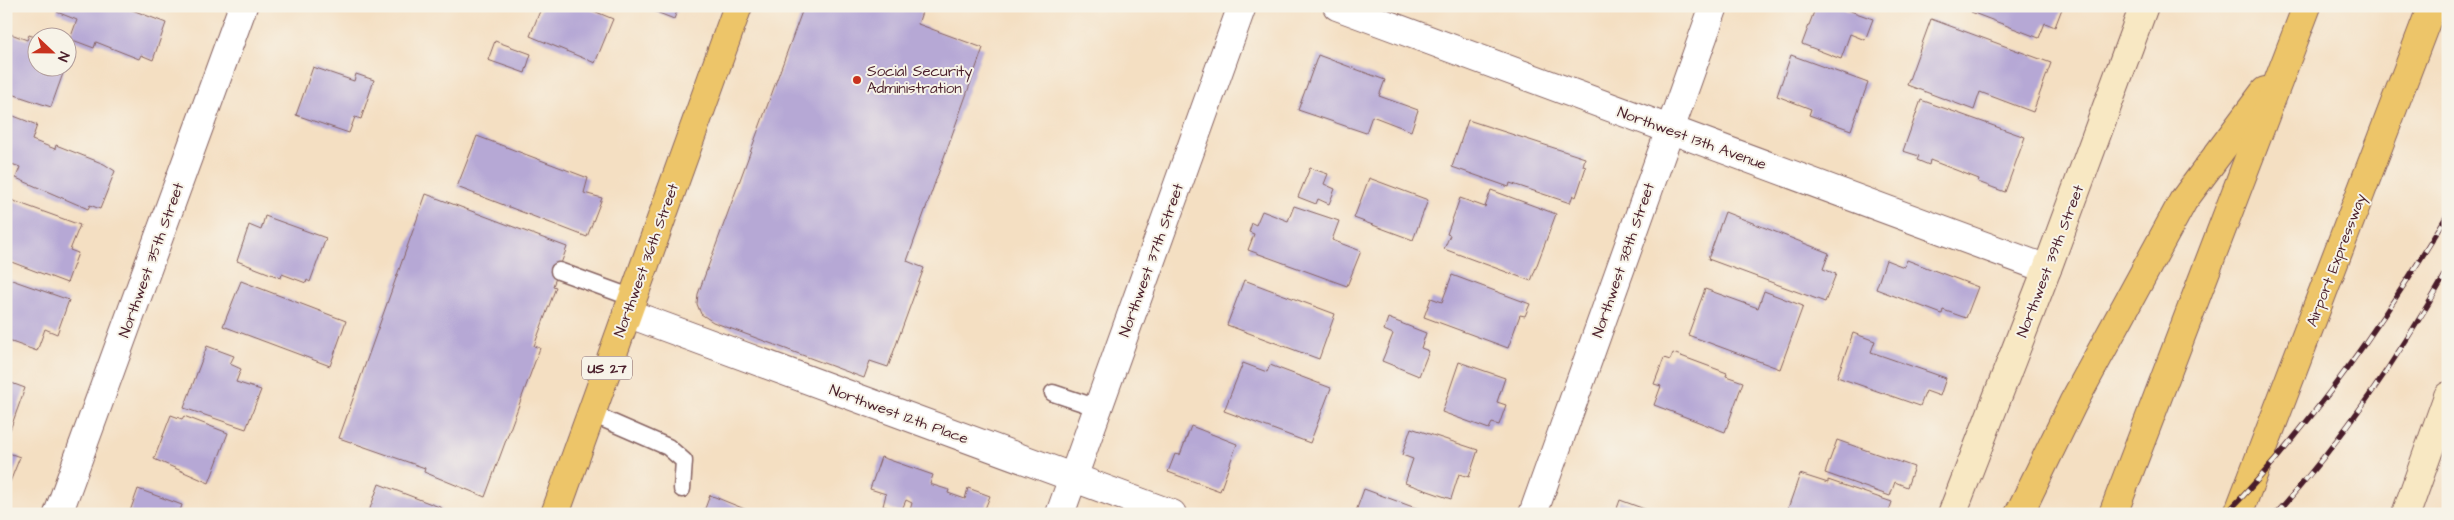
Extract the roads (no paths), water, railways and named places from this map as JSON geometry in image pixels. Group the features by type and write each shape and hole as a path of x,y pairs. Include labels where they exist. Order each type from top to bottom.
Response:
{"main road":[{"name":"Northwest 36th Street","path":"555,514 738,6"},
{"name":"Northwest 39th Street","path":"1952,514 2047,269 2144,6"},
{"path":"2113,514 2307,6"},
{"name":"Airport Expressway","path":"2238,514 2432,6"},
{"path":"2019,514 2073,403 2183,201 2284,66"},
{"path":"2406,514 2446,407"}],"street":[{"name":"Northwest 35th Street","path":"58,514 243,6"},
{"name":"Northwest 37th Street","path":"1060,514 1242,6"},
{"name":"Northwest 13th Avenue","path":"1337,6 2047,269"},
{"name":"Northwest 38th Street","path":"1534,514 1714,6"},
{"name":"Northwest 12th Place","path":"630,306 1072,479 1172,514"}],"lane":[{"path":"558,271 630,306"},
{"path":"1053,393 1098,408"},
{"path":"590,413 668,447 684,461 682,489"}],"railway":[{"path":"2226,514 2258,480 2318,408 2373,332 2448,214"},
{"path":"2276,514 2347,427 2410,334 2448,270"}],"place":[{"name":"Social Security Administration","path":"857,80"}]}
